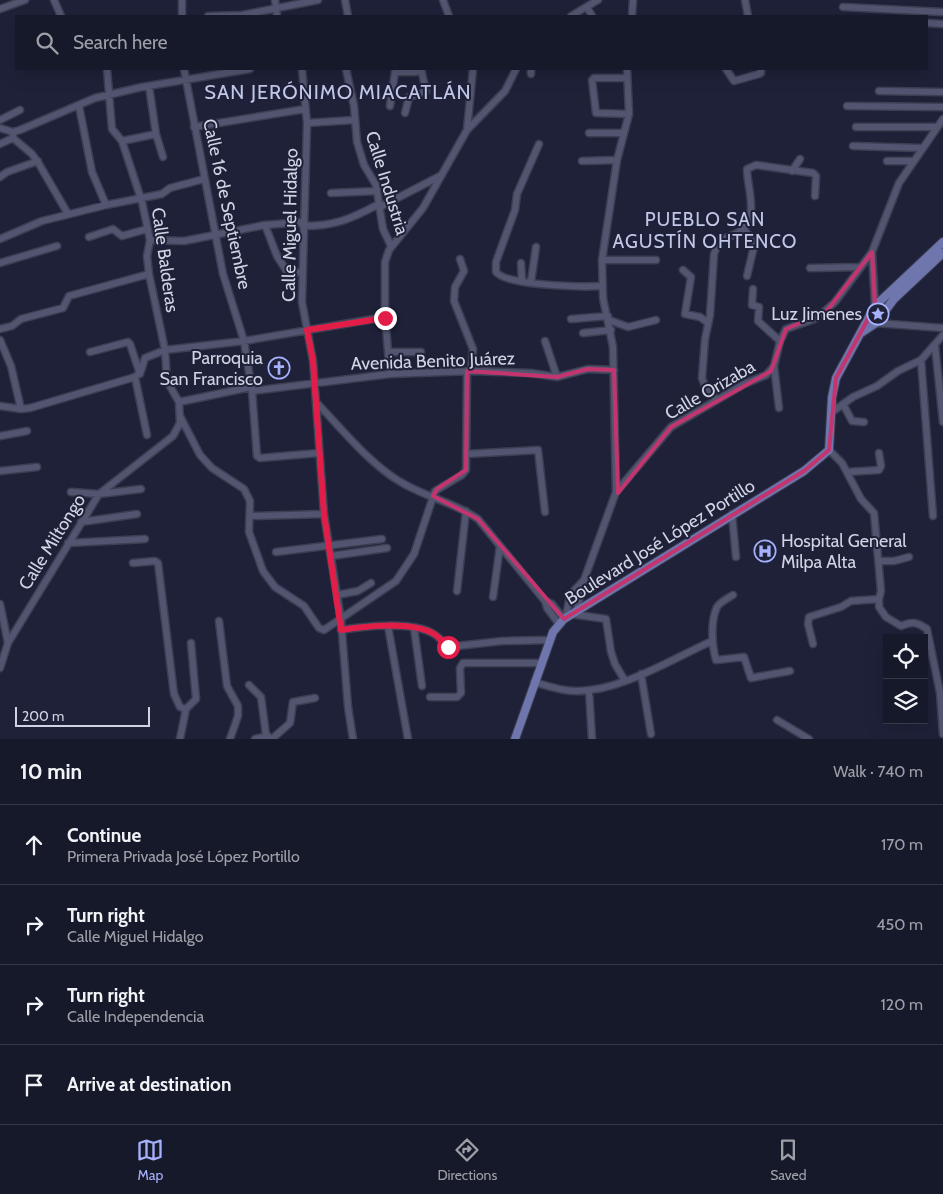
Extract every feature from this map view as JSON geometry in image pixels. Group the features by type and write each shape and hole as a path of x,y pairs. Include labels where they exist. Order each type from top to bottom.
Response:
{"main road":[{"path":"829,450 832,397 836,378 861,333 868,316 875,306 943,242"},
{"path":"861,333 876,323 894,299 941,256"},
{"path":"875,306 881,307 883,314"},
{"path":"868,316 871,322 876,323"},
{"name":"Boulevard José López Portillo","path":"515,739 550,640 567,617 804,471 829,450"}],"street":[{"path":"0,9 25,0"},
{"path":"54,0 61,15"},
{"path":"182,0 182,15"},
{"path":"275,0 278,15"},
{"path":"246,15 318,0"},
{"path":"345,0 348,15"},
{"path":"443,0 449,15"},
{"path":"573,15 598,0"},
{"path":"632,15 633,0"},
{"path":"746,0 748,15"},
{"path":"587,6 592,15"},
{"path":"843,7 943,12"},
{"path":"928,23 943,24"},
{"name":"Calle Balderas","path":"107,70 112,129 122,141 148,228 150,240 147,256 149,274 165,350 167,381 179,402"},
{"name":"Calle 16 de Septiembre","path":"184,70 184,80 223,274 244,341 252,389 257,453 260,458 319,453"},
{"path":"0,144 13,135 90,100 148,86 244,70"},
{"name":"Calle Miguel Hidalgo","path":"302,70 307,123 302,302 314,382 324,514 337,595 352,739"},
{"name":"Calle Industria","path":"346,70 354,106 354,120 359,151 377,191 384,229 391,246 385,262 385,318 390,352 390,374"},
{"path":"390,106 395,72 416,72 419,70"},
{"path":"405,113 409,97 426,91 421,70"},
{"path":"467,130 473,70"},
{"path":"391,246 423,208 467,130 505,91 516,70"},
{"path":"567,617 584,580 616,492 614,370 611,330 602,286 602,260 617,160 630,114 627,70"},
{"path":"727,70 734,81 761,71"},
{"path":"626,78 592,78 596,112 630,114"},
{"path":"148,86 156,134 163,157"},
{"path":"878,91 943,92"},
{"path":"80,106 92,172 106,205"},
{"path":"847,106 943,107"},
{"path":"194,127 305,109"},
{"path":"0,120 20,110"},
{"path":"753,289 752,305 759,307 758,321 780,341 790,326 816,318 826,312 872,252 899,183 943,119"},
{"path":"307,123 354,120"},
{"path":"856,127 937,127"},
{"path":"0,128 13,135 38,162 68,214"},
{"path":"589,133 624,133"},
{"path":"122,141 156,134"},
{"path":"539,144 517,194 515,210 495,268 498,276 571,287 602,286"},
{"path":"853,146 922,148"},
{"path":"792,170 800,159"},
{"path":"582,161 617,160"},
{"path":"887,160 913,161"},
{"path":"0,177 7,172 38,162"},
{"path":"716,400 705,386 702,378 715,249 719,241 744,230 749,220 751,200 747,169 756,165 815,174 815,196"},
{"path":"150,240 184,241 215,233 265,225 303,224 329,226 380,206 443,174"},
{"path":"0,239 36,223 106,205 162,194 170,188 204,179"},
{"path":"330,193 377,191"},
{"path":"265,225 277,256 288,272 302,272"},
{"path":"89,237 113,229 122,236 148,228"},
{"path":"744,230 755,242 747,276"},
{"path":"0,263 57,246"},
{"path":"531,282 536,247"},
{"path":"872,252 875,306"},
{"path":"180,416 200,455 212,468 244,489 250,501 249,532 262,572 275,587 304,606 319,628 324,630 396,581 414,554 437,489 462,475 466,470 469,371 474,349 454,301 454,287 464,271 460,259"},
{"path":"602,260 656,260"},
{"path":"522,263 522,281"},
{"path":"810,268 861,267"},
{"path":"683,270 691,277 685,314 700,317 708,323"},
{"path":"0,329 12,326 21,319 63,308 69,296 149,274"},
{"path":"0,406 21,409 137,375 145,358 165,350 244,341 385,318"},
{"path":"571,319 608,318 628,327 656,320"},
{"path":"876,323 943,328"},
{"path":"583,333 611,330"},
{"path":"832,412 853,397 877,386 898,371 921,360 943,335"},
{"path":"0,340 11,366 21,409"},
{"path":"545,341 557,377"},
{"name":"Calle Orizaba","path":"616,492 670,428 716,400 766,375 774,366 780,341"},
{"path":"90,352 128,342 130,344 137,375 146,435"},
{"path":"935,346 943,422"},
{"path":"390,352 421,352"},
{"path":"921,360 933,516"},
{"path":"774,366 779,408"},
{"name":"Avenida Benito Juárez","path":"179,402 252,389 390,374 469,371 531,373 557,377 588,369 614,370"},
{"name":"Calle Miltongo","path":"0,668 8,643 99,494 174,436 178,429 180,416 179,402"},
{"path":"316,402 378,464 399,481 466,511 478,519 545,601 552,604 567,617 606,619 610,652 614,664 625,681"},
{"path":"844,404 852,421 864,422"},
{"path":"0,436 27,431"},
{"path":"467,454 538,450 545,512"},
{"path":"829,450 833,452 847,472 861,499 874,513 881,591 879,607 895,625 901,626 909,622 919,624 927,629 933,650 934,673 940,694 943,734"},
{"path":"847,472 879,470 882,466 879,453"},
{"path":"0,471 37,467"},
{"path":"71,492 99,494 141,489"},
{"path":"457,591 466,511"},
{"path":"81,522 137,514"},
{"path":"251,516 324,514"},
{"path":"732,514 736,556"},
{"path":"68,543 145,539"},
{"path":"276,552 330,547 382,539"},
{"path":"493,597 500,546"},
{"path":"331,556 387,548"},
{"path":"879,561 894,561 909,557"},
{"path":"133,563 155,561 158,563 174,694 180,707 186,709"},
{"path":"567,617 570,595 584,580"},
{"path":"337,595 358,591 371,583"},
{"path":"733,595 718,606 712,641 716,660 744,657 751,678 790,671"},
{"path":"813,644 808,624 812,615 841,608 851,601 879,598"},
{"path":"0,604 3,633 8,643"},
{"path":"219,621 227,686 238,706 238,716 230,739"},
{"path":"341,630 388,626 414,628 434,634 448,647 502,641 550,640"},
{"path":"388,626 408,739"},
{"path":"414,628 422,686"},
{"path":"534,682 559,690 589,690 625,681 712,641"},
{"path":"180,739 186,709 196,699 191,644"},
{"path":"430,697 457,697 461,693 460,668 463,663 541,663"},
{"path":"641,674 651,734"},
{"path":"249,685 261,697 271,737"},
{"path":"589,690 592,739"},
{"path":"256,739 271,737 290,723 293,702 315,698"},
{"path":"777,720 809,739"}],"highlighted area":[{"path":"872,252 875,306 836,378 829,450 804,471 564,619 478,519 433,496 437,489 466,470 467,371 557,377 588,369 614,370 618,493 671,427 771,371 786,329 826,312"}],"place":[{"name":"Luz Jimenes","path":"878,314"},
{"name":"Parroquia San Francisco","path":"279,368"},
{"name":"Hospital General Milpa Alta","path":"765,551"}],"district":[{"name":"SAN JERÓNIMO MIACATLÁN","path":"338,92"},
{"name":"PUEBLO SAN AGUSTÍN OHTENCO","path":"705,230"}],"route":[{"path":"385,318 307,330 313,361 324,514 336,585 341,630 362,626 414,628 434,634 448,647"}]}
